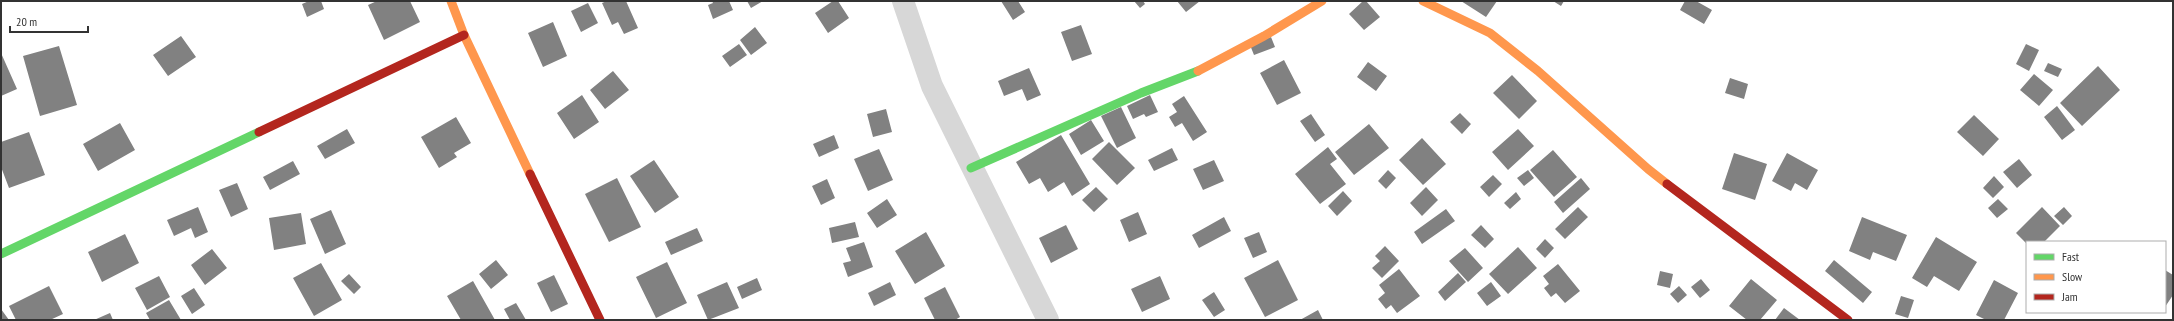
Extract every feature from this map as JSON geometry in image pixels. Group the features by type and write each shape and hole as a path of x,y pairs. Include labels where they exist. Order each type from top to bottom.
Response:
{"street":[{"path":"451,1 464,35 600,320"},
{"path":"903,1 932,86 971,168 1048,320"},
{"path":"971,168 1141,94 1208,67 1264,36 1322,1"},
{"path":"1423,1 1490,34 1538,71 1648,169 1750,244 1848,320"},
{"path":"1,254 464,35"}],"building":[{"path":"309,1 321,1 324,9 307,17 302,4"},
{"path":"377,1 410,1 420,22 384,40 368,5"},
{"path":"607,1 626,1 638,28 624,34 618,22 612,25 602,3"},
{"path":"712,1 729,1 733,10 713,19 708,5 713,3"},
{"path":"747,1 763,1 751,8"},
{"path":"833,1 838,1 849,18 828,33 815,13"},
{"path":"1001,1 1018,1 1025,12 1013,20"},
{"path":"1134,1 1143,1 1145,4 1140,8"},
{"path":"1177,1 1200,1 1186,12"},
{"path":"1363,1 1366,1 1380,17 1364,30 1349,14"},
{"path":"1461,1 1497,1 1486,17"},
{"path":"1553,1 1564,1 1561,6"},
{"path":"1685,1 1696,1 1712,10 1704,24 1680,10"},
{"path":"588,3 598,23 581,32 571,11"},
{"path":"553,22 567,56 543,67 528,33"},
{"path":"1081,25 1092,54 1072,61 1061,32"},
{"path":"755,27 767,43 751,55 740,40"},
{"path":"181,36 196,57 168,76 153,55"},
{"path":"1271,37 1275,47 1254,55 1250,45"},
{"path":"739,44 747,55 730,67 722,56"},
{"path":"2026,44 2039,50 2029,71 2016,64"},
{"path":"59,46 77,105 40,116 23,56"},
{"path":"1,53 17,89 1,96"},
{"path":"1284,60 1301,93 1277,105 1260,73"},
{"path":"1368,62 1387,76 1376,91 1357,77"},
{"path":"2048,63 2062,69 2058,77 2044,71"},
{"path":"2098,66 2120,90 2082,126 2060,103"},
{"path":"1029,68 1041,95 1027,101 1022,89 1004,96 998,81"},
{"path":"613,71 629,90 605,109 590,90"},
{"path":"2034,74 2053,90 2039,106 2020,90"},
{"path":"1512,75 1537,101 1519,119 1493,93"},
{"path":"1730,78 1748,84 1744,99 1725,93"},
{"path":"582,95 599,122 574,139 557,113"},
{"path":"1150,95 1158,112 1146,117 1144,114 1133,119 1127,106"},
{"path":"1184,96 1207,132 1193,141 1182,123 1175,127 1169,117 1177,112 1172,104"},
{"path":"2057,106 2075,130 2062,140 2044,117"},
{"path":"1121,107 1136,138 1117,148 1101,116"},
{"path":"886,109 892,132 873,137 867,114"},
{"path":"1460,113 1471,124 1462,134 1450,122"},
{"path":"1311,114 1325,135 1315,142 1300,121"},
{"path":"1974,115 1999,139 1983,156 1957,132"},
{"path":"456,117 471,143 454,153 457,157 439,168 421,137"},
{"path":"1091,120 1104,141 1081,155 1069,134"},
{"path":"120,123 135,150 98,171 83,144"},
{"path":"1369,124 1389,148 1354,175 1335,152"},
{"path":"347,129 355,143 325,159 317,146"},
{"path":"1518,129 1534,146 1508,170 1492,152"},
{"path":"29,132 45,175 9,188 1,167 1,142"},
{"path":"834,135 839,148 819,157 813,144"},
{"path":"1061,135 1090,184 1072,196 1064,182 1048,192 1040,178 1029,184 1016,162"},
{"path":"1422,138 1446,164 1423,185 1399,160"},
{"path":"1109,142 1135,168 1117,185 1092,159"},
{"path":"1328,147 1337,159 1330,164 1346,184 1320,204 1295,174"},
{"path":"1172,148 1178,160 1154,171 1148,160"},
{"path":"879,149 893,180 868,191 854,159"},
{"path":"1553,150 1577,177 1554,197 1530,170"},
{"path":"1734,153 1767,164 1755,200 1722,189"},
{"path":"1787,153 1818,170 1807,190 1795,183 1791,191 1772,181"},
{"path":"2019,159 2032,175 2017,188 2003,172"},
{"path":"654,160 679,197 655,213 630,176"},
{"path":"1214,160 1224,181 1203,190 1193,169"},
{"path":"293,161 300,174 270,190 263,177"},
{"path":"1388,170 1396,178 1386,189 1378,181"},
{"path":"1528,170 1534,178 1524,186 1517,178"},
{"path":"1493,175 1502,184 1489,197 1480,187"},
{"path":"1994,176 2004,187 1993,198 1983,188"},
{"path":"617,178 641,227 609,242 585,194"},
{"path":"1581,178 1590,189 1563,213 1554,202"},
{"path":"827,179 835,198 821,205 812,186"},
{"path":"237,183 248,209 231,217 219,190"},
{"path":"1096,187 1108,199 1094,212 1082,200"},
{"path":"1426,187 1438,200 1422,216 1410,203"},
{"path":"1343,191 1352,201 1337,216 1328,206"},
{"path":"1516,192 1521,199 1510,209 1504,203"},
{"path":"887,199 897,215 877,228 867,213"},
{"path":"1998,199 2008,209 1997,218 1988,208"},
{"path":"198,207 208,232 195,238 191,228 174,236 167,220"},
{"path":"1578,207 1588,217 1565,239 1555,229"},
{"path":"2042,207 2060,226 2045,241 2026,241 2026,243 2016,233"},
{"path":"2064,207 2072,216 2063,225 2054,216"},
{"path":"1446,209 1455,221 1422,244 1414,232"},
{"path":"331,210 346,244 325,254 310,219"},
{"path":"1138,212 1147,234 1129,242 1120,220"},
{"path":"301,213 306,244 274,250 269,218"},
{"path":"1224,217 1231,231 1199,248 1192,235"},
{"path":"1862,217 1907,235 1896,261 1873,252 1870,260 1849,251"},
{"path":"855,222 859,237 832,243 829,228"},
{"path":"1066,225 1078,249 1051,263 1039,238"},
{"path":"1481,225 1494,239 1485,248 1471,235"},
{"path":"697,228 703,241 671,255 665,242"},
{"path":"926,232 945,266 915,284 895,251"},
{"path":"1259,232 1267,252 1253,258 1244,238"},
{"path":"125,234 139,263 102,282 88,252"},
{"path":"1936,237 1977,262 1959,291 1934,276 1927,287 1912,278"},
{"path":"1545,239 1554,248 1545,258 1536,249"},
{"path":"864,242 873,267 848,277 843,263 851,261 846,248"},
{"path":"1385,246 1399,261 1382,278 1372,268 1380,261 1375,256"},
{"path":"1518,247 1537,268 1508,294 1489,274"},
{"path":"1465,248 1483,268 1468,282 1449,261"},
{"path":"212,249 227,268 205,285 191,265"},
{"path":"496,260 508,275 491,289 479,274"},
{"path":"1278,260 1298,300 1265,317 1244,278"},
{"path":"1834,260 1872,292 1863,303 1825,271"},
{"path":"667,262 687,303 656,318 636,277"},
{"path":"321,263 342,300 314,316 293,278"},
{"path":"1558,264 1580,291 1565,303 1556,293 1551,297 1544,288 1549,284 1543,276"},
{"path":"1399,269 1420,296 1397,313 1391,305 1386,309 1378,299 1385,293 1379,285"},
{"path":"1660,271 1673,274 1670,288 1657,285"},
{"path":"2166,271 2173,275 2173,295 2166,306"},
{"path":"1458,273 1466,282 1445,301 1438,292"},
{"path":"349,274 361,287 354,294 341,281"},
{"path":"554,275 568,304 551,312 537,283"},
{"path":"159,276 170,297 147,310 135,288"},
{"path":"1160,276 1170,299 1142,312 1131,289"},
{"path":"757,278 762,290 742,299 737,287"},
{"path":"1701,279 1710,290 1700,298 1691,287"},
{"path":"1751,279 1777,300 1760,320 1747,320 1729,306"},
{"path":"1994,280 2018,293 2004,320 1986,320 1976,315"},
{"path":"473,281 495,320 461,320 447,296"},
{"path":"727,282 739,308 708,320 697,295"},
{"path":"890,282 896,295 874,306 868,293"},
{"path":"1491,282 1501,296 1487,306 1477,293"},
{"path":"49,286 63,314 50,320 16,320 9,306"},
{"path":"1679,286 1687,295 1678,303 1670,294"},
{"path":"945,287 960,317 955,320 935,320 924,298"},
{"path":"194,288 205,305 192,314 181,296"},
{"path":"1214,292 1225,310 1214,317 1202,300"},
{"path":"1901,296 1914,300 1908,318 1895,314"},
{"path":"169,300 181,320 150,320 146,313"},
{"path":"516,303 526,320 510,320 504,309"},
{"path":"1784,308 1800,320 1775,320"},
{"path":"1,309 9,320 1,320"},
{"path":"1318,310 1323,320 1300,320"},
{"path":"110,313 113,320 94,320"}],"traffic: fast":[{"path":"971,168 1141,93 1198,71"},
{"path":"1,254 259,132"}],"traffic: slow":[{"path":"451,1 464,35 530,174"},
{"path":"1198,71 1264,36 1322,1"},
{"path":"1423,1 1490,33 1538,71 1648,169 1667,184"}],"traffic: jam":[{"path":"259,132 464,35"},
{"path":"530,174 600,320"},
{"path":"1667,184 1848,320"}]}
